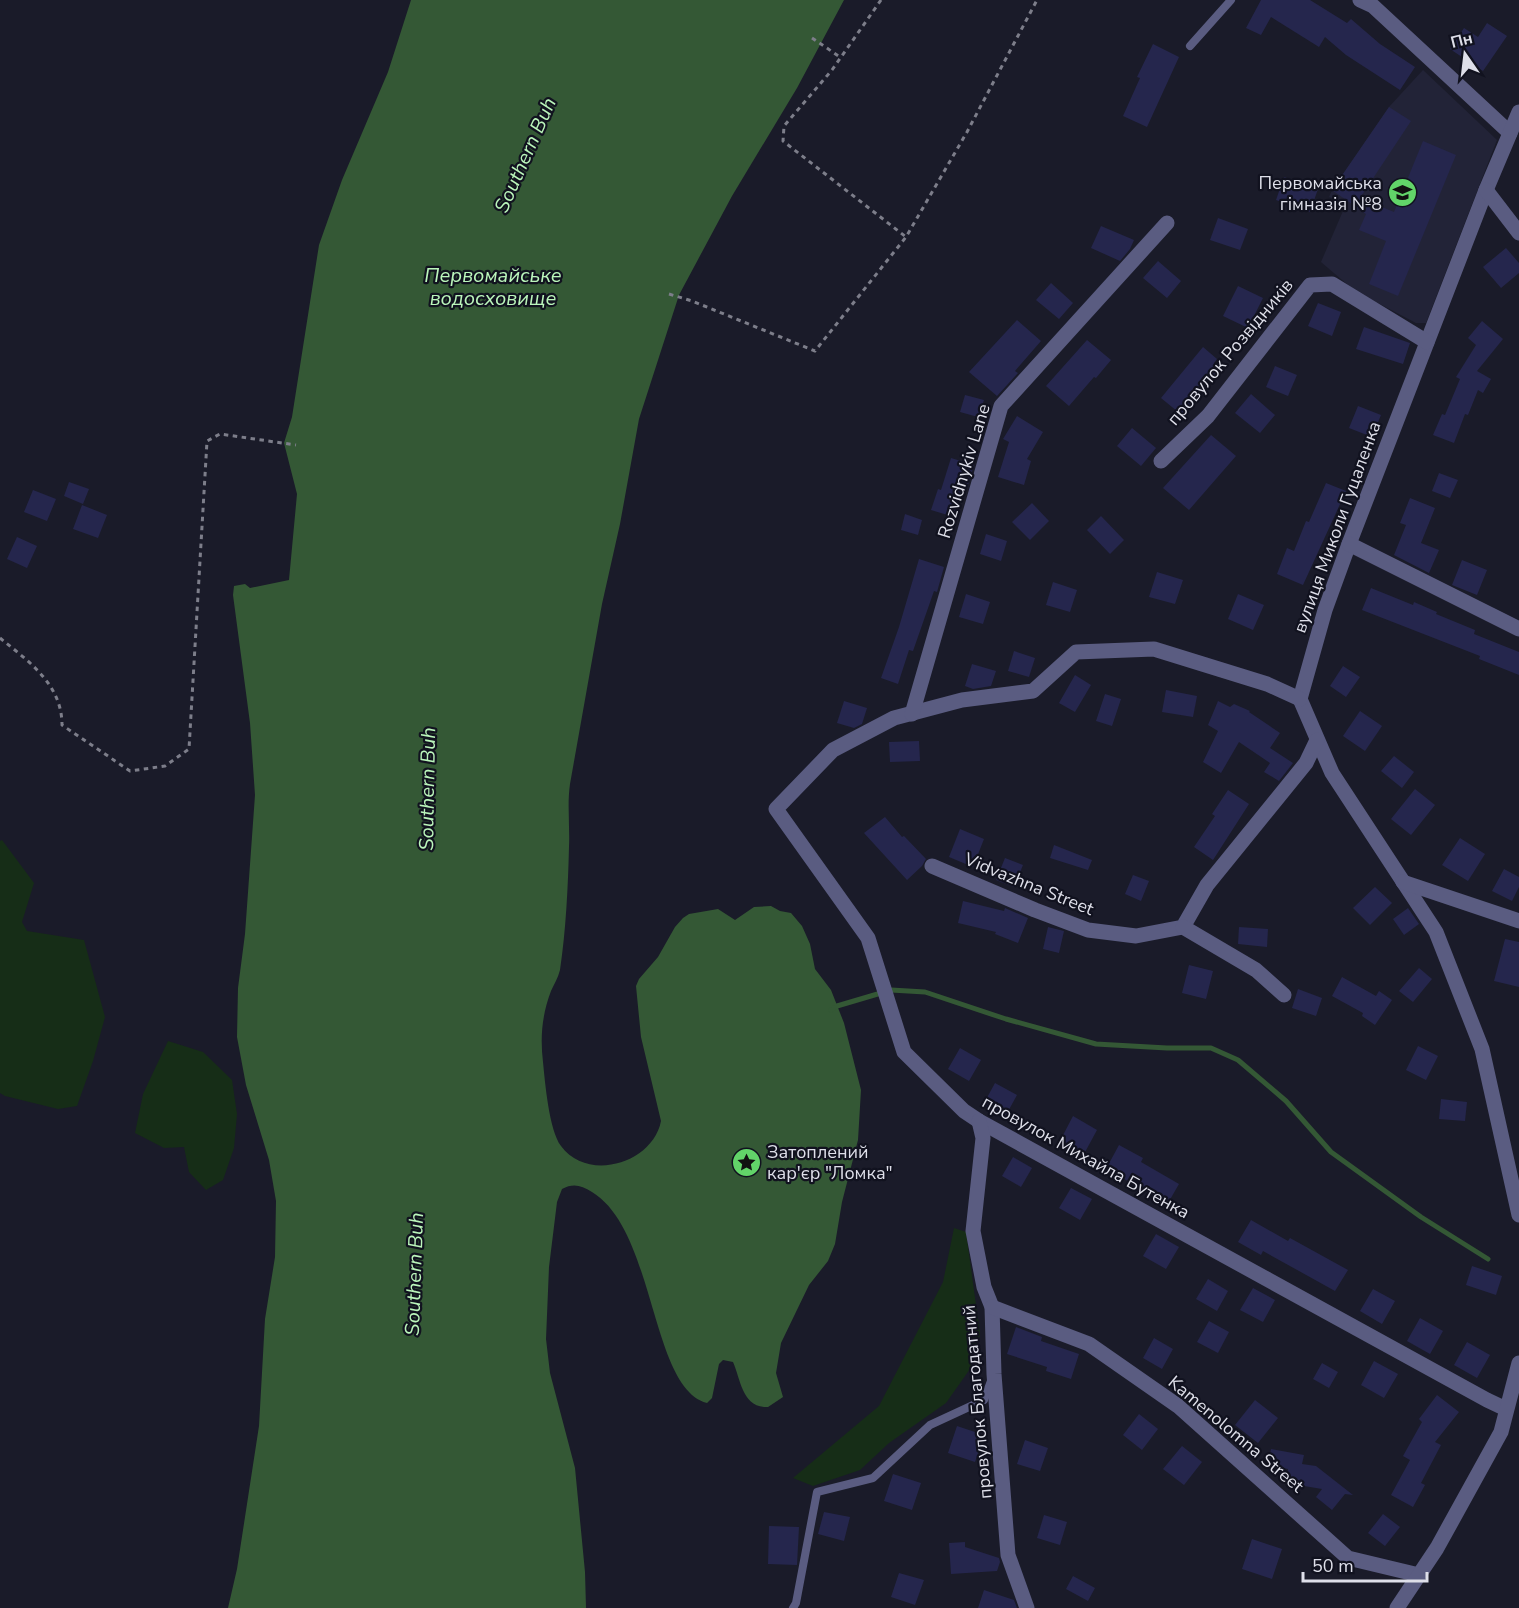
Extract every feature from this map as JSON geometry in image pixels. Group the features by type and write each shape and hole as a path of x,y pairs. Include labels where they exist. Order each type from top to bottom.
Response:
{"street":[{"path":"1360,0 1372,6 1510,133"},
{"name":"вулиця Миколи Гуцаленка","path":"1300,699 1325,610 1349,544 1486,190 1519,112"},
{"path":"1486,190 1519,233"},
{"name":"Rozvidnykiv Lane","path":"912,714 1001,406 1167,224"},
{"name":"провулок Розвідників","path":"1161,461 1208,416 1310,285 1332,284 1427,342"},
{"path":"1349,544 1519,629"},
{"path":"912,714 962,700 1034,691 1076,652 1154,649 1267,684 1300,699 1332,773 1436,932 1482,1049 1518,1209"},
{"name":"провулок Михайла Бутенка","path":"912,714 894,718 833,750 776,809 868,938 904,1052 964,1111 979,1121 1506,1409"},
{"path":"1284,995 1256,970 1183,927 1207,885 1306,763 1317,740"},
{"name":"Vidvazhna Street","path":"932,866 1088,930 1136,936 1183,927"},
{"path":"1404,882 1519,921"},
{"name":"провулок Благодатний","path":"979,1121 983,1138 973,1231 984,1287 992,1307 994,1374 1008,1555 1027,1608"},
{"name":"Kamenolomna Street","path":"992,1307 1089,1344 1178,1406 1348,1558 1419,1575"},
{"path":"1397,1608 1437,1548 1501,1432 1519,1363"}],"lane":[{"path":"1190,46 1231,0"},
{"path":"793,1608 796,1603 817,1492 873,1478 930,1425 984,1400 994,1374"}],"path":[{"path":"881,0 840,57 784,126 783,141 906,237"},
{"path":"669,294 692,301 815,351 906,237 967,132 1037,0"},
{"path":"812,38 840,57"},
{"path":"0,638 40,672 58,698 62,725 130,771 165,766 189,749 207,441 220,434 296,445"}],"shaded area":[{"name":"Первомайська гімназія №8","path":"1423,70 1497,140 1426,323 1416,323 1355,291 1321,262 1346,204 1329,197 1332,190 1389,107"},
{"path":"2,840 34,883 22,922 27,931 84,940 105,1017 77,1106 58,1109 0,1093 0,841"},
{"path":"168,1041 203,1052 232,1080 237,1114 234,1148 223,1180 206,1190 189,1172 184,1147 164,1148 135,1133 143,1094"},
{"path":"954,1228 966,1232 980,1334 970,1369 946,1403 889,1443 860,1470 813,1486 793,1478 879,1406 943,1282"}],"water":[{"name":"Первомайське водосховище","path":"411,0 844,0 797,88 732,196 679,295 639,419 620,524 602,604 570,784 564,940 560,970 551,991 542,1026 542,1044 548,1106 553,1129 561,1146 573,1157 587,1164 618,1163 633,1157 646,1148 656,1136 661,1121 641,1037 636,986 639,979 658,957 675,927 689,914 718,909 735,920 754,907 771,906 791,913 802,926 810,944 815,969 831,990 844,1023 861,1090 858,1140 842,1202 835,1244 828,1261 809,1285 781,1343 776,1373 783,1397 768,1407 759,1406 748,1398 733,1362 723,1360 719,1364 712,1398 707,1403 688,1391 674,1369 662,1340 629,1239 613,1212 592,1192 584,1188 573,1185 562,1189 557,1202 549,1267 546,1339 550,1373 575,1468 585,1572 586,1608 228,1608 237,1569 259,1426 265,1319 275,1257 276,1201 269,1160 246,1085 237,1037 238,988 245,934 255,795 250,723 233,595 234,586 245,584 250,588 289,580 297,494 284,443 292,417 319,245 342,180 388,72"}],"building":[{"path":"1261,0 1310,0 1347,23 1351,19 1380,44 1415,67 1400,90 1346,55 1325,37 1319,47 1271,17 1261,35 1246,28"},
{"path":"1487,23 1507,36 1483,71 1450,49 1464,28 1478,37"},
{"path":"1153,44 1179,57 1147,127 1123,116 1140,78 1137,77"},
{"path":"1389,107 1411,121 1360,198 1394,212 1423,141 1456,155 1398,296 1369,284 1386,241 1359,230 1366,214 1332,190"},
{"path":"1284,177 1318,189 1310,212 1276,200"},
{"path":"1218,218 1248,229 1240,250 1210,240"},
{"path":"1101,226 1134,240 1120,261 1091,248"},
{"path":"1506,248 1519,263 1519,273 1501,288 1483,267"},
{"path":"1158,261 1181,281 1167,298 1143,278"},
{"path":"1051,283 1073,303 1059,319 1036,300"},
{"path":"1238,286 1263,298 1248,328 1223,316"},
{"path":"1318,303 1341,312 1332,336 1308,326"},
{"path":"1017,320 1041,341 1015,371 1018,373 997,396 969,372"},
{"path":"1482,321 1503,339 1477,371 1491,379 1483,393 1478,390 1468,415 1465,414 1454,443 1433,435 1442,414 1445,415 1460,379 1456,377 1476,345 1468,338"},
{"path":"1364,327 1410,343 1403,364 1356,349"},
{"path":"1087,340 1111,360 1069,406 1046,386"},
{"path":"1203,347 1217,359 1214,363 1222,370 1183,416 1161,398"},
{"path":"1275,366 1297,375 1288,396 1266,387"},
{"path":"1251,394 1275,415 1260,433 1235,413"},
{"path":"965,395 984,400 978,417 960,412"},
{"path":"1358,406 1381,415 1372,437 1349,428"},
{"path":"1017,416 1043,432 1027,459 1031,461 1024,485 998,477 1009,442 1003,439"},
{"path":"1132,428 1156,448 1141,466 1117,446"},
{"path":"1211,435 1236,456 1189,510 1163,488"},
{"path":"951,458 974,465 967,488 963,487 954,517 931,510 938,489 941,490"},
{"path":"1439,473 1458,480 1450,498 1432,491"},
{"path":"69,482 89,489 83,504 64,496"},
{"path":"1326,483 1346,491 1303,585 1277,574 1287,548 1294,551 1306,521 1309,522"},
{"path":"33,490 56,499 47,521 24,512"},
{"path":"1410,498 1435,508 1421,543 1439,550 1429,573 1394,555 1406,525 1400,523"},
{"path":"1032,503 1049,521 1030,540 1012,522"},
{"path":"82,505 107,515 98,538 73,529"},
{"path":"905,514 922,520 918,535 901,530"},
{"path":"1101,516 1124,540 1110,554 1087,530"},
{"path":"986,534 1007,541 1001,561 980,554"},
{"path":"17,537 37,546 27,568 7,559"},
{"path":"919,559 944,567 937,592 934,591 913,651 909,650 898,684 881,678"},
{"path":"1462,560 1487,570 1477,595 1452,585"},
{"path":"1157,572 1183,580 1175,604 1149,597"},
{"path":"1053,582 1077,590 1070,612 1046,605"},
{"path":"1371,588 1413,605 1414,602 1475,630 1474,634 1519,652 1519,675 1479,659 1480,656 1362,610"},
{"path":"966,594 990,602 983,624 959,617"},
{"path":"1238,594 1264,605 1253,630 1228,619"},
{"path":"1014,651 1035,658 1029,677 1008,671"},
{"path":"972,664 996,671 991,686 973,689 965,686"},
{"path":"1343,666 1360,677 1346,697 1330,686"},
{"path":"1075,675 1091,685 1075,712 1059,703"},
{"path":"1166,690 1197,696 1193,717 1162,712"},
{"path":"1105,694 1121,699 1112,726 1096,721"},
{"path":"844,701 867,708 862,724 854,728 837,723"},
{"path":"1218,701 1230,707 1234,704 1250,711 1280,733 1270,748 1293,763 1279,781 1264,772 1270,763 1239,742 1221,773 1203,762 1218,731 1208,725"},
{"path":"1360,711 1382,726 1365,751 1343,736"},
{"path":"919,741 920,761 890,762 889,742"},
{"path":"1394,756 1414,772 1402,788 1381,771"},
{"path":"1415,789 1435,805 1411,835 1391,819"},
{"path":"1228,790 1249,804 1213,860 1194,847 1215,816 1212,814"},
{"path":"885,817 902,837 904,836 926,859 907,880 864,833"},
{"path":"960,829 984,839 973,867 949,857"},
{"path":"1460,838 1485,854 1468,881 1442,865"},
{"path":"1054,845 1092,860 1088,870 1050,858"},
{"path":"1005,858 1023,865 1014,887 996,880"},
{"path":"1504,869 1519,877 1519,887 1512,901 1492,891"},
{"path":"1133,875 1149,881 1141,901 1125,894"},
{"path":"1375,887 1392,903 1370,925 1353,908"},
{"path":"963,901 1004,911 1005,908 1028,918 1018,943 995,934 996,932 958,923"},
{"path":"1408,908 1419,924 1404,935 1393,919"},
{"path":"1048,927 1064,931 1059,953 1043,949"},
{"path":"1239,927 1268,929 1267,947 1238,944"},
{"path":"1505,939 1519,942 1519,987 1494,981"},
{"path":"1189,965 1213,971 1206,999 1182,993"},
{"path":"1419,968 1432,979 1413,1002 1399,991"},
{"path":"1342,977 1376,996 1379,991 1392,1000 1375,1025 1362,1016 1363,1013 1332,996"},
{"path":"1298,989 1322,998 1316,1016 1292,1008"},
{"path":"1418,1046 1438,1056 1426,1080 1406,1070"},
{"path":"960,1048 981,1060 969,1081 948,1069"},
{"path":"995,1083 1017,1095 1005,1117 983,1105"},
{"path":"1441,1099 1467,1102 1465,1121 1439,1119"},
{"path":"1073,1116 1097,1130 1084,1154 1060,1141"},
{"path":"1119,1145 1143,1158 1141,1162 1179,1184 1168,1203 1106,1169"},
{"path":"1013,1157 1032,1168 1021,1187 1002,1176"},
{"path":"1071,1188 1092,1199 1080,1220 1059,1208"},
{"path":"1251,1220 1288,1241 1290,1238 1348,1270 1335,1291 1263,1251 1261,1255 1238,1242"},
{"path":"1156,1234 1179,1247 1166,1269 1143,1256"},
{"path":"1472,1266 1502,1276 1496,1295 1466,1285"},
{"path":"1208,1279 1228,1291 1217,1311 1196,1299"},
{"path":"1253,1288 1275,1300 1263,1322 1240,1310"},
{"path":"1373,1289 1395,1301 1382,1324 1360,1311"},
{"path":"1420,1318 1443,1331 1430,1354 1407,1341"},
{"path":"1209,1321 1229,1332 1218,1353 1197,1342"},
{"path":"1016,1327 1042,1337 1041,1341 1079,1354 1071,1379 1046,1371 1047,1367 1007,1354"},
{"path":"1154,1338 1173,1349 1162,1369 1143,1358"},
{"path":"1467,1342 1490,1355 1477,1378 1454,1365"},
{"path":"1374,1361 1398,1374 1384,1398 1361,1385"},
{"path":"1322,1363 1338,1372 1329,1388 1313,1379"},
{"path":"1437,1395 1459,1412 1435,1442 1441,1445 1421,1483 1425,1485 1413,1507 1391,1495 1410,1460 1403,1456 1422,1422 1419,1419"},
{"path":"1255,1400 1278,1418 1258,1443 1235,1425"},
{"path":"1139,1414 1158,1429 1142,1450 1123,1435"},
{"path":"957,1426 984,1435 975,1462 948,1453"},
{"path":"1025,1440 1048,1448 1040,1471 1017,1464"},
{"path":"1182,1446 1202,1462 1184,1485 1163,1469"},
{"path":"1271,1449 1304,1455 1302,1464 1316,1466 1353,1495 1345,1494 1332,1510 1316,1497 1322,1489 1286,1483 1288,1469 1268,1465"},
{"path":"893,1474 921,1483 912,1510 884,1501"},
{"path":"824,1512 850,1517 844,1541 818,1534"},
{"path":"1383,1514 1400,1527 1385,1546 1368,1533"},
{"path":"1044,1515 1067,1522 1060,1545 1037,1538"},
{"path":"769,1526 799,1527 797,1565 768,1564"},
{"path":"1252,1539 1282,1549 1272,1579 1242,1569"},
{"path":"965,1542 965,1547 999,1558 997,1571 951,1574 949,1543"},
{"path":"899,1573 924,1580 915,1605 891,1597"},
{"path":"1073,1576 1095,1588 1088,1601 1066,1589"},
{"path":"984,1590 1014,1600 1017,1608 978,1608"}],"waterway":[{"path":"891,990 925,992 1006,1019 1096,1044 1211,1048 1238,1060 1286,1101 1331,1152 1421,1217 1488,1259"},
{"path":"831,1010 837,1006 881,993"}],"place":[{"name":"Первомайська гімназія №8","path":"1403,193"},
{"name":"Затоплений кар'єр \"Ломка\"","path":"746,1162"}],"water label":[{"name":"Southern Buh","path":"525,155"},
{"name":"Southern Buh","path":"427,789"},
{"name":"Southern Buh","path":"414,1274"}]}
